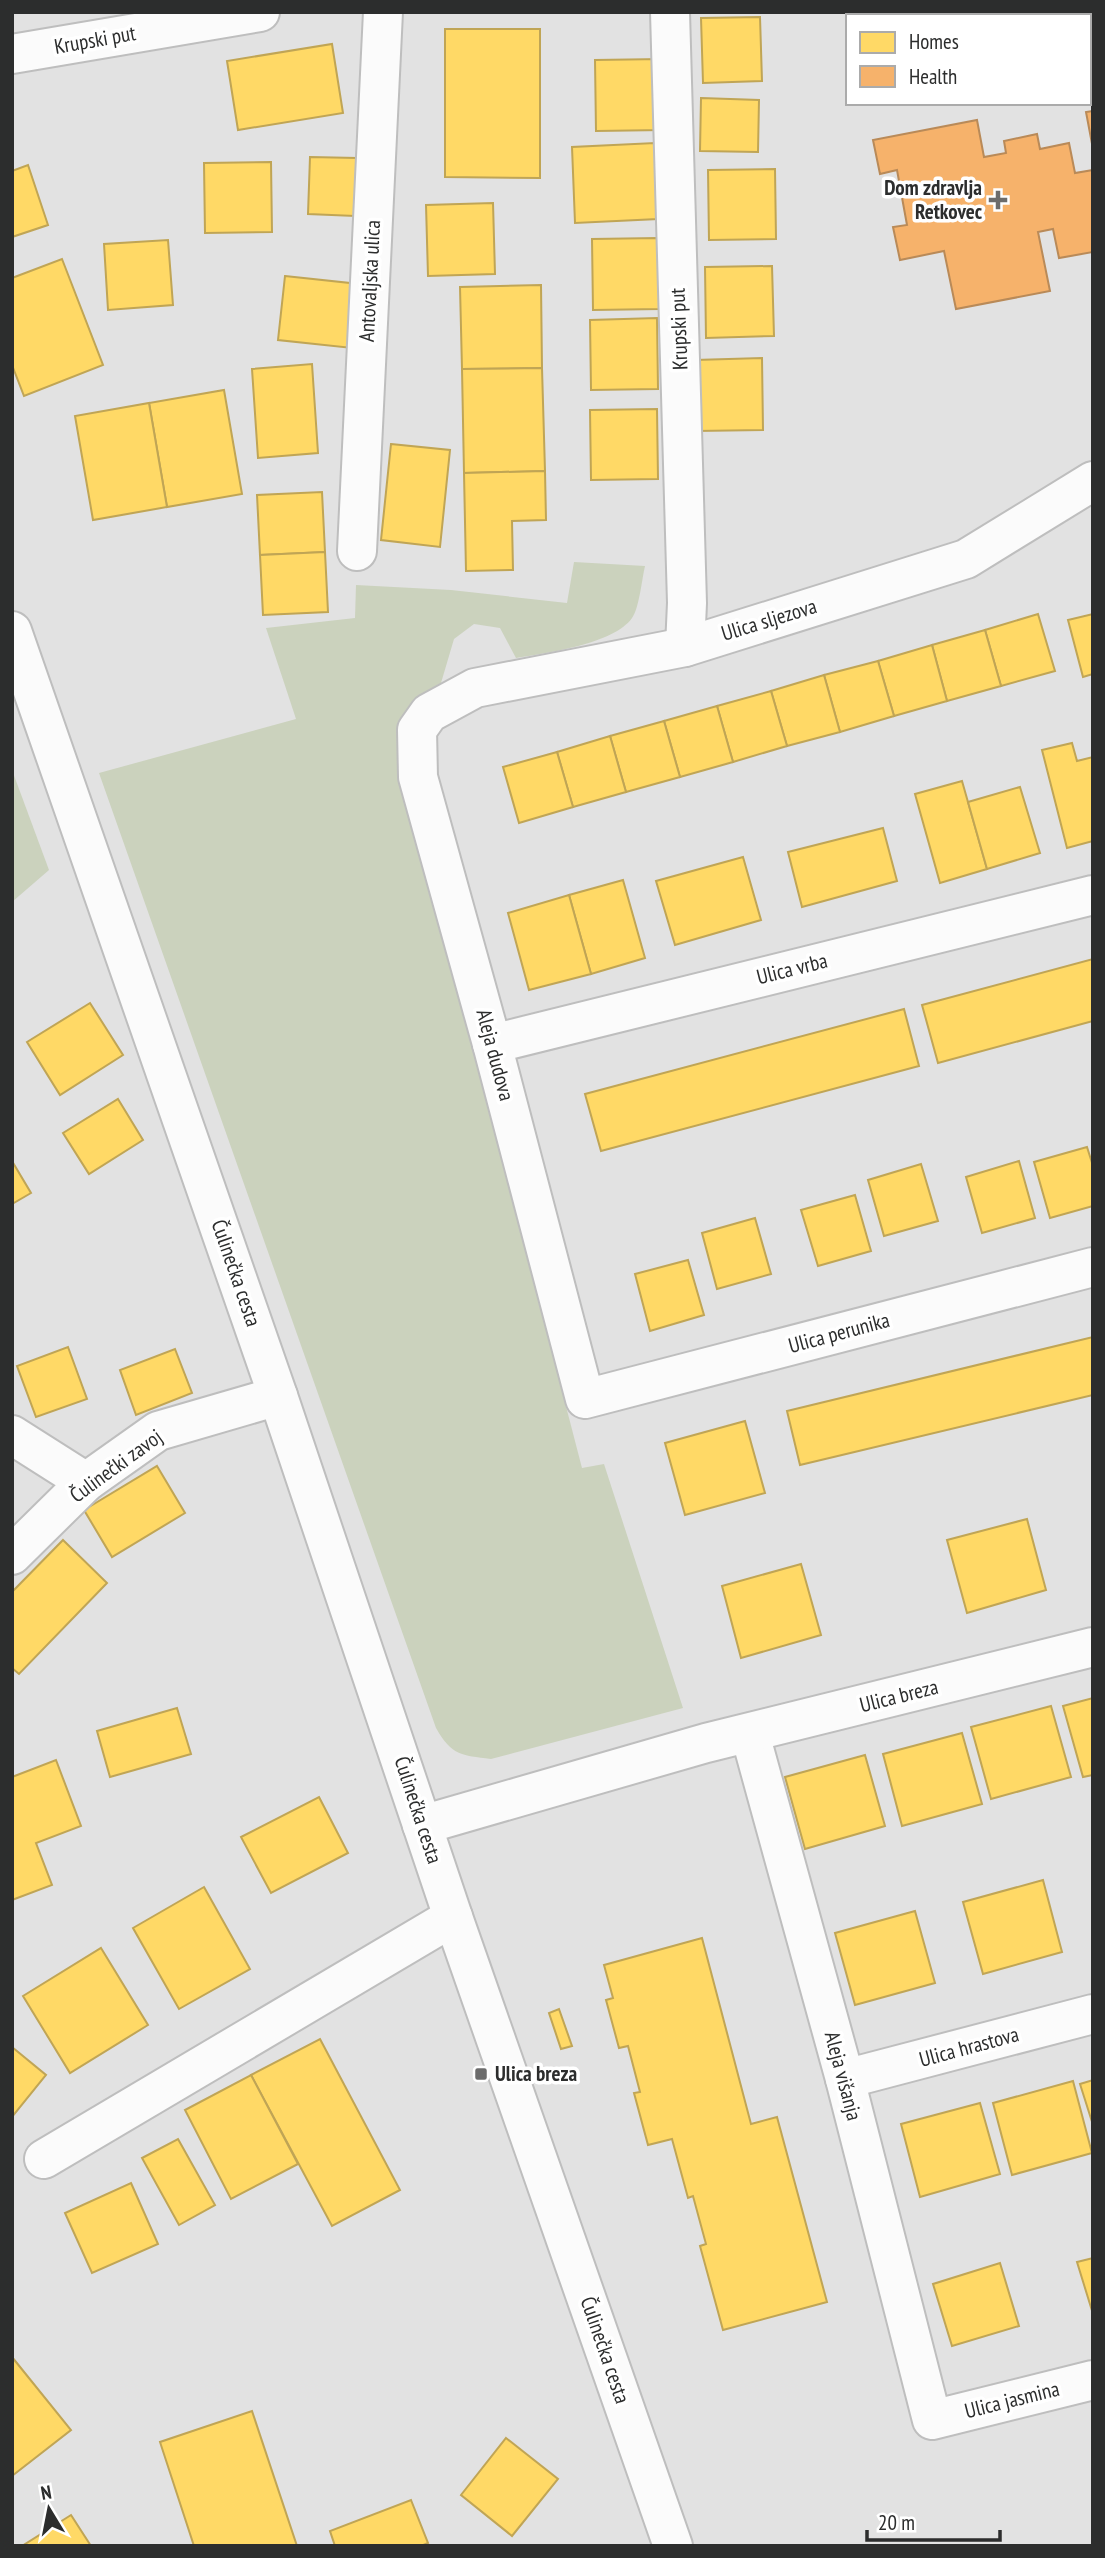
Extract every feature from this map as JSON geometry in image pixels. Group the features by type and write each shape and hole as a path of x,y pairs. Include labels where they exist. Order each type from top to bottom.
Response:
{"street":[{"name":"Krupski put","path":"12,54 260,12"},
{"name":"Antovaljska ulica","path":"358,551 383,12"},
{"name":"Krupski put","path":"670,12 687,603 685,647"},
{"name":"Ulica sljezova","path":"429,713 475,688 685,647 966,559 1093,481"},
{"name":"Čulinečka cesta","path":"12,631 278,1396 453,1917 673,2546"},
{"name":"Aleja dudova","path":"429,713 417,730 418,777 492,1044 585,1399"},
{"name":"Ulica vrba","path":"492,1044 1093,895"},
{"name":"Ulica perunika","path":"585,1399 1093,1267"},
{"name":"Čulinečki zavoj","path":"12,1555 86,1482 158,1431 278,1396"},
{"path":"12,1435 86,1482"},
{"name":"Ulica breza","path":"422,1825 706,1743 1093,1647"},
{"name":"Aleja višanja","path":"750,1734 845,2079 932,2420"},
{"path":"44,2158 453,1917"},
{"name":"Ulica hrastova","path":"845,2079 1093,2014"},
{"name":"Ulica jasmina","path":"932,2420 1093,2380"}],"green space":[{"path":"574,562 645,566 632,618 623,627 595,641 516,658 500,628 474,624 454,639 441,683 411,705 397,739 399,762 582,1468 604,1464 683,1708 491,1759 458,1752 447,1744 436,1728 99,773 296,719 266,628 355,618 356,585 451,590 567,603"},
{"path":"12,770 49,870 12,902"}],"building: Homes":[{"path":"760,17 762,81 703,83 701,18"},
{"path":"445,29 540,29 540,178 445,177"},
{"path":"332,44 343,113 238,130 227,61"},
{"path":"662,59 663,130 596,131 595,60"},
{"path":"701,98 759,100 758,152 700,151"},
{"path":"655,143 658,219 575,223 572,147"},
{"path":"310,157 357,158 355,216 308,214"},
{"path":"271,162 272,232 205,233 204,163"},
{"path":"28,165 48,225 12,237 12,171"},
{"path":"775,169 776,239 709,240 708,170"},
{"path":"493,203 495,274 428,276 426,205"},
{"path":"658,238 660,309 593,310 592,239"},
{"path":"168,240 173,305 108,310 104,244"},
{"path":"62,259 103,365 24,396 12,365 12,278"},
{"path":"772,266 774,336 706,338 705,267"},
{"path":"285,276 359,284 352,348 278,340"},
{"path":"541,285 542,368 462,369 460,287"},
{"path":"657,318 658,389 591,390 590,320"},
{"path":"762,358 763,430 696,431 695,360"},
{"path":"312,364 318,453 258,458 252,369"},
{"path":"542,368 545,471 464,473 462,369"},
{"path":"224,390 242,494 167,507 149,403"},
{"path":"149,403 167,507 93,520 75,416"},
{"path":"657,409 658,479 591,480 590,410"},
{"path":"391,444 450,450 440,547 381,540"},
{"path":"545,471 546,520 512,521 513,570 466,571 464,473"},
{"path":"322,492 325,552 260,555 257,495"},
{"path":"325,552 328,612 263,615 260,555"},
{"path":"1038,614 1055,671 1001,686 985,630"},
{"path":"1093,614 1093,674 1083,677 1068,620"},
{"path":"985,630 1001,686 947,701 932,645"},
{"path":"932,645 947,701 894,716 878,661"},
{"path":"878,661 894,716 840,732 824,675"},
{"path":"824,675 840,732 787,746 771,691"},
{"path":"771,691 787,746 733,762 717,706"},
{"path":"717,706 733,762 680,777 664,721"},
{"path":"664,721 680,777 626,792 610,736"},
{"path":"610,736 626,792 573,807 557,752"},
{"path":"1072,743 1077,761 1093,757 1093,841 1067,848 1042,750"},
{"path":"557,752 573,807 519,823 503,767"},
{"path":"962,781 987,869 940,883 915,794"},
{"path":"1020,787 1040,853 987,869 968,802"},
{"path":"883,828 897,881 802,907 788,852"},
{"path":"743,857 761,920 675,945 656,881"},
{"path":"623,880 645,958 591,974 569,895"},
{"path":"569,895 591,974 529,990 508,913"},
{"path":"1093,959 1093,1021 938,1063 922,1005"},
{"path":"90,1003 123,1055 60,1095 27,1042"},
{"path":"904,1009 919,1066 601,1151 585,1094"},
{"path":"118,1099 143,1140 89,1174 63,1133"},
{"path":"1087,1147 1093,1166 1093,1206 1050,1218 1034,1162"},
{"path":"12,1161 31,1193 12,1204"},
{"path":"1019,1161 1035,1218 982,1233 966,1177"},
{"path":"921,1164 938,1221 884,1236 868,1180"},
{"path":"855,1195 871,1251 818,1266 801,1210"},
{"path":"755,1218 771,1274 717,1289 702,1233"},
{"path":"688,1260 704,1315 650,1331 635,1274"},
{"path":"1093,1337 1093,1395 800,1465 787,1411"},
{"path":"68,1347 87,1399 36,1417 17,1366"},
{"path":"175,1349 192,1393 136,1415 120,1370"},
{"path":"745,1421 765,1493 685,1515 665,1443"},
{"path":"157,1466 185,1513 112,1557 84,1510"},
{"path":"1027,1519 1046,1590 967,1613 947,1540"},
{"path":"63,1540 107,1583 19,1674 12,1668 12,1592"},
{"path":"801,1564 821,1635 741,1658 722,1586"},
{"path":"1093,1698 1093,1775 1083,1777 1063,1706"},
{"path":"1051,1706 1071,1777 991,1799 971,1727"},
{"path":"177,1708 191,1754 110,1777 97,1731"},
{"path":"962,1733 982,1804 902,1826 883,1754"},
{"path":"865,1755 885,1826 805,1849 785,1777"},
{"path":"56,1760 81,1826 36,1843 52,1885 12,1900 12,1777"},
{"path":"319,1797 348,1853 271,1893 241,1837"},
{"path":"1043,1880 1062,1952 983,1974 963,1902"},
{"path":"204,1887 250,1969 179,2009 133,1928"},
{"path":"915,1911 935,1983 855,2005 835,1933"},
{"path":"702,1938 751,2124 777,2117 827,2302 723,2330 700,2246 706,2244 693,2196 688,2198 672,2139 648,2145 634,2093 640,2092 628,2046 619,2048 606,2000 613,1998 604,1965"},
{"path":"101,1948 148,2025 70,2073 23,1996"},
{"path":"559,2009 572,2046 561,2049 549,2013"},
{"path":"320,2039 400,2190 332,2226 251,2075"},
{"path":"12,2047 46,2075 12,2117"},
{"path":"251,2075 298,2164 231,2199 185,2110"},
{"path":"1093,2080 1093,2125 1080,2084"},
{"path":"1073,2081 1092,2153 1012,2175 993,2103"},
{"path":"980,2103 1000,2174 920,2197 901,2124"},
{"path":"178,2139 215,2205 179,2225 142,2158"},
{"path":"131,2183 158,2244 92,2273 65,2213"},
{"path":"1093,2258 1093,2314 1077,2262"},
{"path":"1000,2263 1019,2326 952,2346 933,2284"},
{"path":"12,2357 71,2430 12,2476"},
{"path":"252,2411 297,2546 194,2546 160,2442"},
{"path":"506,2438 558,2479 512,2536 461,2495"},
{"path":"411,2500 428,2543 421,2546 335,2546 330,2531"},
{"path":"71,2515 91,2546 22,2546"}],"building: Health":[{"path":"1093,111 1093,149 1086,112"},
{"name":"Dom zdravlja Retkovec","path":"977,120 984,157 1006,153 1004,141 1037,134 1040,149 1069,143 1075,173 1093,170 1093,252 1059,258 1053,229 1038,232 1050,291 956,309 944,251 900,260 893,227 907,225 897,170 880,174 873,140"}],"place":[{"name":"Dom zdravlja Retkovec","path":"998,200"},
{"name":"Ulica breza","path":"481,2074"}]}
